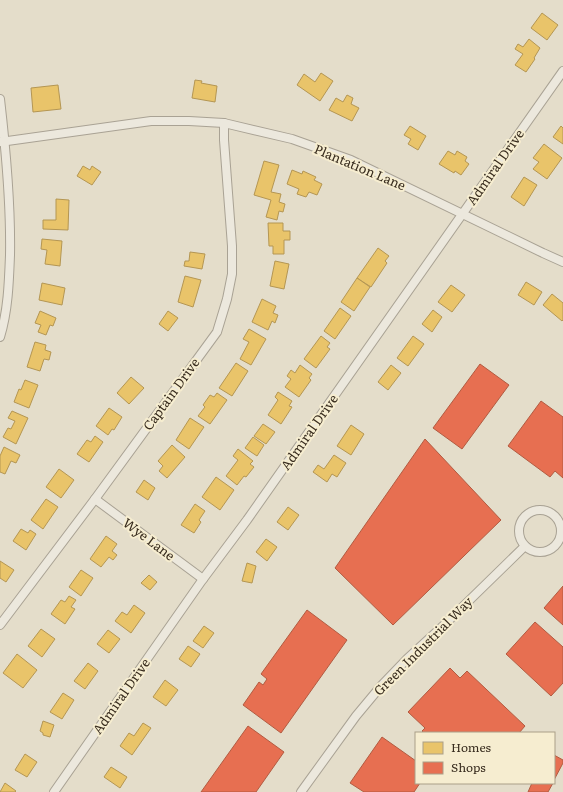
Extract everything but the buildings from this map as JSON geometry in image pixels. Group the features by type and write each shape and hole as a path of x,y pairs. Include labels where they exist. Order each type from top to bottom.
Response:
{"street":[{"name":"Admiral Drive","path":"54,792 563,71"},
{"path":"0,99 2,141 8,174 10,261 4,322 0,337"},
{"name":"Plantation Lane","path":"2,141 151,121 224,123 292,139 351,160 563,262"},
{"name":"Captain Drive","path":"0,625 217,332 227,299 232,274 232,246 224,123"},
{"name":"Wye Lane","path":"95,498 203,579"},
{"path":"539,509 546,510 558,519 561,525 562,533 560,540 551,550 537,552 525,546 519,534 519,527 526,515 539,509"},
{"name":"Green Industrial Way","path":"301,792 356,716 381,686 407,659 444,626 525,546"}]}
